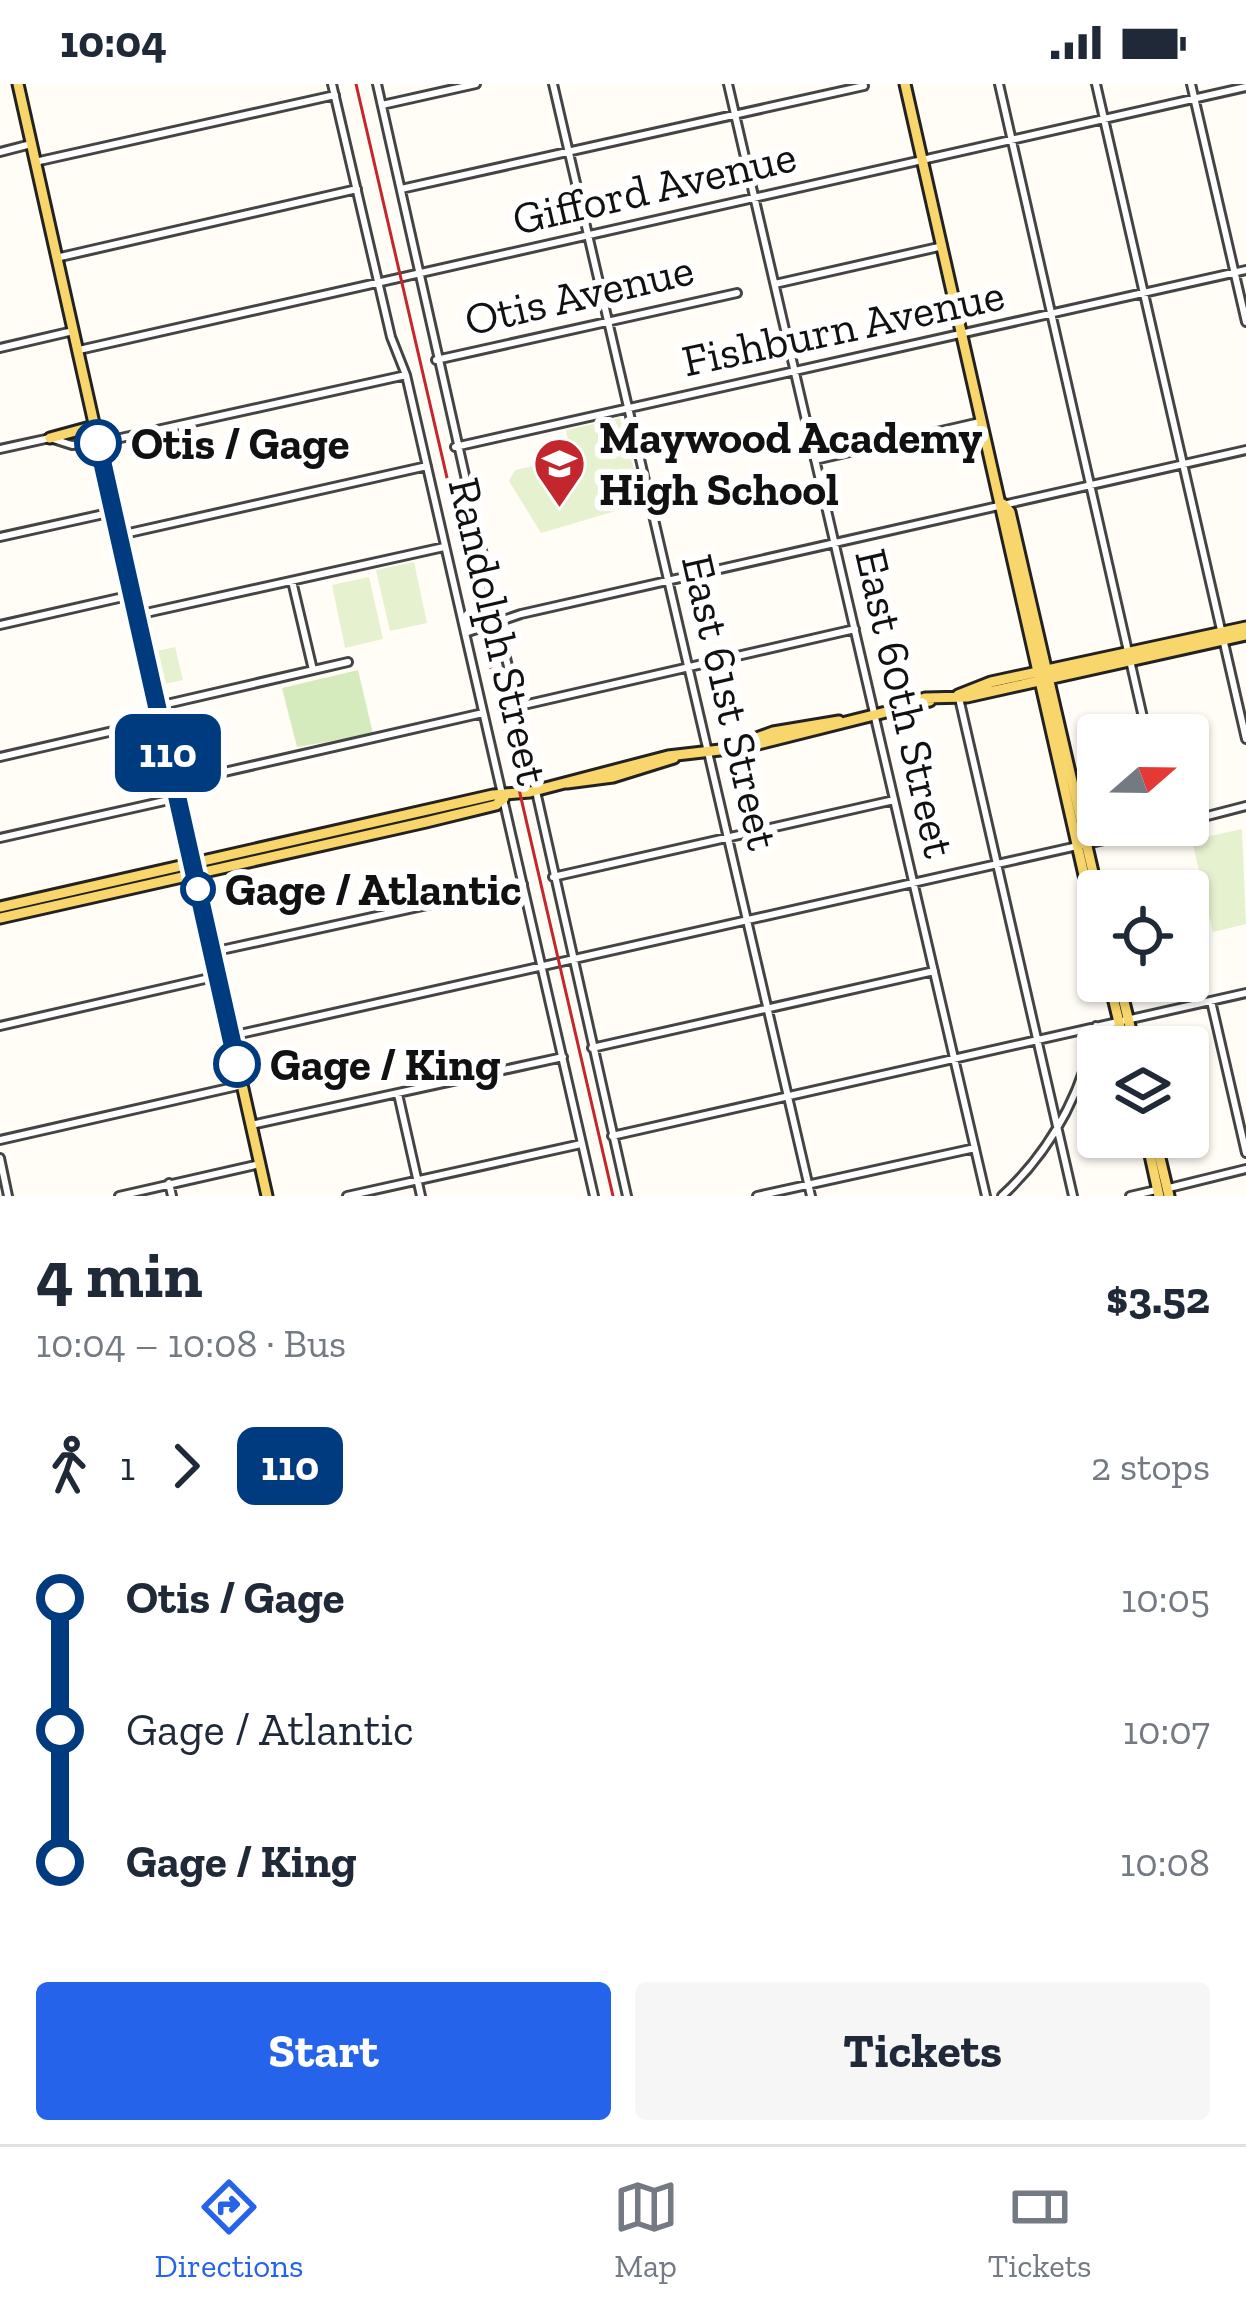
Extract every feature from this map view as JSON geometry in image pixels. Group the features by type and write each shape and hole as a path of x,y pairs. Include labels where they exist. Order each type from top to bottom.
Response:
{"main road":[{"path":"17,84 267,1196"},
{"path":"905,84 1003,504 1000,516 1077,822"},
{"path":"50,438 94,426"},
{"path":"3,914 29,901 464,813 504,798 613,777 706,751 740,744 748,747 925,698 958,695 965,688 1246,631"},
{"path":"3,914 193,867"},
{"path":"1117,1002 1126,1026"},
{"path":"1122,1002 1124,1026"},
{"path":"1156,1158 1163,1193"}],"street":[{"name":"Randolph Street","path":"332,84 378,283 406,375 594,1196"},
{"name":"Randolph Street","path":"377,84 435,360 626,1196"},
{"path":"382,105 476,84"},
{"name":"East 61st Street","path":"553,84 811,1196"},
{"name":"East 60th Street","path":"728,84 986,1196"},
{"path":"999,84 1142,714"},
{"path":"1096,84 1246,739"},
{"path":"1191,84 1246,322"},
{"path":"401,189 864,86"},
{"name":"Gifford Avenue","path":"77,350 1246,87"},
{"path":"35,163 335,95"},
{"path":"0,152 31,145"},
{"path":"56,258 357,189"},
{"path":"775,284 943,246"},
{"name":"Fishburn Avenue","path":"455,447 1246,270"},
{"name":"Otis Avenue","path":"435,360 736,293"},
{"path":"0,348 73,331"},
{"path":"0,449 50,438 72,445 98,443 406,375"},
{"path":"815,460 983,421"},
{"path":"464,632 667,580 1246,450"},
{"path":"118,536 427,466"},
{"path":"0,537 113,512"},
{"path":"136,615 444,547"},
{"path":"292,581 313,670"},
{"path":"0,626 132,596"},
{"path":"515,707 855,629"},
{"path":"158,706 348,662"},
{"path":"958,695 1073,1196"},
{"path":"175,783 483,713"},
{"path":"0,757 160,720"},
{"path":"0,838 178,798"},
{"path":"553,877 894,800"},
{"path":"1209,816 1246,806"},
{"path":"231,1036 1077,845"},
{"path":"212,952 523,884"},
{"path":"592,1048 934,971"},
{"path":"0,1026 218,976"},
{"path":"1096,1026 1246,993"},
{"path":"1210,1001 1246,1153"},
{"path":"612,1136 1077,1031"},
{"path":"251,1125 563,1057"},
{"path":"0,1140 242,1084"},
{"path":"1002,1196 1058,1129 1077,1089"},
{"path":"398,1094 421,1196"},
{"path":"347,1196 581,1144"},
{"path":"757,1196 975,1148"},
{"path":"0,1158 8,1196"},
{"path":"119,1196 260,1164"},
{"path":"1130,1196 1163,1193 1246,1169"},
{"path":"169,1184 172,1196"}],"green space":[{"path":"620,418 643,503 541,533 509,481 515,470 571,458 566,430"},
{"path":"414,562 427,623 390,631 376,570"},
{"path":"369,577 383,639 345,648 332,585"},
{"path":"175,647 183,680 165,684 157,651"},
{"path":"358,670 373,734 297,747 282,688"},
{"path":"1242,829 1246,924 1213,932 1209,870 1199,870 1193,846 1209,846 1209,836"}],"railway":[{"path":"356,84 613,1196"}],"bus line":[{"name":"110","path":"98,443 237,1064"}],"place":[{"name":"Otis / Gage","path":"98,443"},
{"name":"Maywood Academy High School","path":"560,509"},
{"name":"Gage / Atlantic","path":"198,889"},
{"name":"Gage / King","path":"237,1064"}]}
